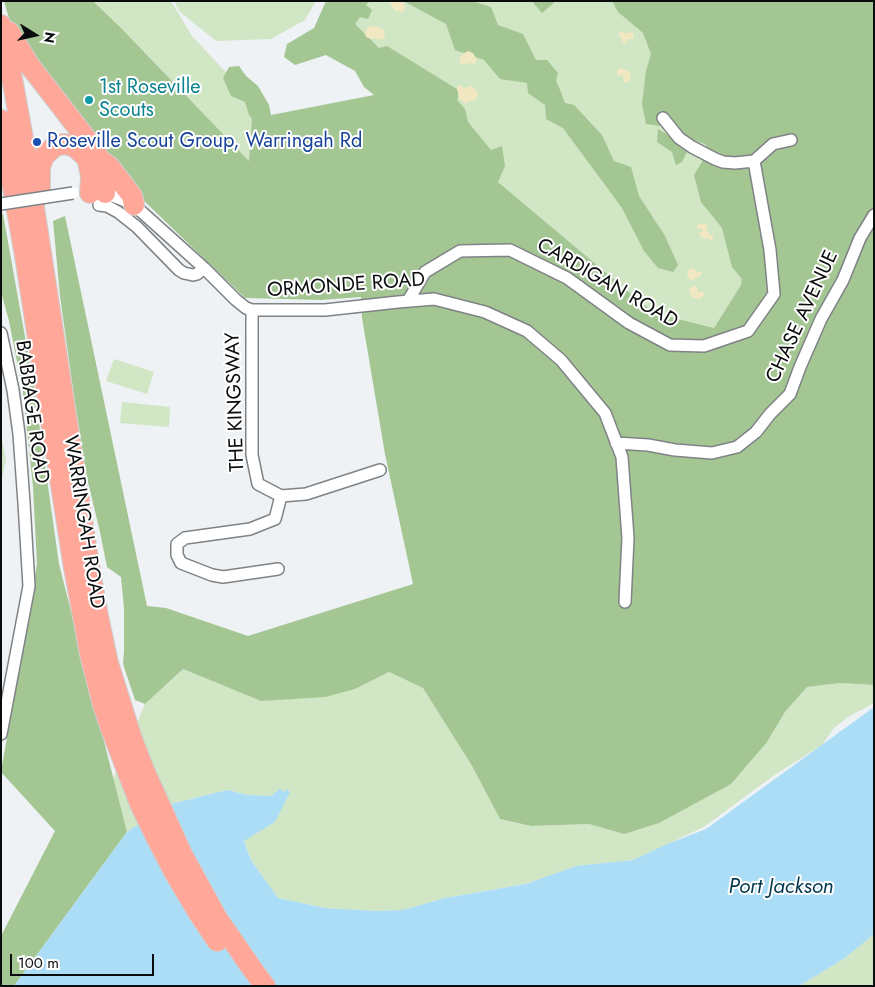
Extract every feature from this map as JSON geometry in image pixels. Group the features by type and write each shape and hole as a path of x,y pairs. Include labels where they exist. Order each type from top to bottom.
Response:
{"highway":[{"path":"1,17 30,66 89,142 100,160 104,169 92,196"},
{"name":"WARRINGAH ROAD","path":"1,25 13,82 41,252 81,567 90,654 103,705 140,804 174,872 199,914 249,986"},
{"name":"WARRINGAH ROAD","path":"1,120 81,567 98,616 108,663 144,770 182,854 217,918 265,986"},
{"path":"41,252 40,168 49,150 64,144 73,146 82,153 90,168 92,196"},
{"path":"100,160 109,166 132,196 134,205"}],"street":[{"path":"663,118 679,138 692,147 715,159 730,163 754,161 773,144 791,140"},
{"name":"CARDIGAN ROAD","path":"408,301 425,272 460,251 510,250 567,278 629,323 670,345 704,346 748,332 774,294 770,250 754,161"},
{"path":"1,204 92,196 118,212 137,228 179,270 193,275 204,268"},
{"name":"ORMONDE ROAD","path":"92,196 118,198 134,205 204,268 236,300 252,310 325,310 434,299 485,312 526,331 560,360 605,413 622,457 628,538 625,602"},
{"name":"CHASE AVENUE","path":"616,442 712,453 737,447 756,432 770,414 790,394 821,319 843,280 860,238 874,215"},
{"name":"THE KINGSWAY","path":"252,310 252,455 258,484 281,496"},
{"name":"BABBAGE ROAD","path":"1,333 12,382 19,434 28,586 1,734"},
{"path":"278,568 223,577 212,575 181,563 177,556 177,544 185,538 250,529 275,519 281,496 306,494 380,470"}],"green space":[{"path":"4,1 93,1 249,161 252,119 245,102 231,96 223,78 229,67 239,66 246,76 258,86 269,105 271,115 374,95 364,87 355,71 326,55 295,65 284,57 287,44 314,28 326,1 369,1 366,5 372,10 368,19 360,17 355,24 379,48 387,46 460,91 457,100 465,109 468,122 491,150 502,146 505,166 498,182 654,313 714,328 741,285 742,279 732,267 722,228 701,202 694,175 703,160 716,161 705,144 684,137 669,118 659,114 660,126 646,124 642,104 646,71 651,54 643,33 618,12 612,1 874,1 874,685 840,683 807,687 785,712 767,742 731,784 659,823 624,834 589,824 531,826 500,819 472,766 423,688 389,672 355,689 325,697 261,701 183,669 145,704 135,700 123,664 124,609 121,577 107,567 87,478 60,296 53,221 65,216 147,606 166,608 248,636 413,584 385,454 362,318 361,297 321,300 245,298 142,199 10,22"},
{"path":"93,1 171,1 192,36 253,101 250,162 122,29"},
{"path":"174,1 316,1 305,20 271,39 216,41 180,12"},
{"path":"349,1 647,1 689,117 715,159 750,244 741,285 714,328 654,313 498,182 375,95 354,50"},
{"path":"403,1 472,1 491,7 498,25 523,34 536,60 547,60 558,73 556,81 565,103 574,105 602,135 614,161 631,167 639,196 665,236 678,265 673,272 658,268 644,251 622,208 563,128 546,119 545,105 528,93 527,83 500,79 484,60 455,50 446,24"},
{"path":"532,1 556,1 542,13"},
{"path":"658,129 675,139 688,150 682,162 676,165 672,152 657,142"},
{"path":"1,214 3,214 34,387 59,564 127,832 14,986 1,986 1,936 55,831 1,772 37,564 33,487 23,392 9,321 1,292"},
{"path":"114,359 154,372 147,394 106,381"},
{"path":"122,402 170,407 169,427 120,423"},
{"path":"1,435 6,459 1,483"},
{"path":"183,669 261,701 355,689 389,672 423,688 472,766 500,819 531,826 589,824 624,834 767,742 785,712 807,687 840,683 874,685 874,703 848,717 834,728 822,745 773,776 704,827 633,860 576,866 526,884 445,898 403,910 376,911 325,908 278,898 251,860 244,840 275,822 283,792 280,788 272,796 248,795 227,790 167,805 127,832 113,779 145,704"},
{"path":"874,934 874,986 799,986 845,958"}],"sand":[{"path":"389,1 403,1 404,11 395,11"},
{"path":"369,26 384,30 384,39 366,37 366,30"},
{"path":"620,32 633,33 634,39 628,39 626,44 623,43 619,36"},
{"path":"468,51 473,53 476,62 472,65 470,62 465,65 461,64 459,60"},
{"path":"619,68 631,73 628,83 624,82 623,76 617,75"},
{"path":"458,85 465,88 471,86 478,94 477,99 465,103 459,99"},
{"path":"702,223 707,224 707,230 710,235 713,235 713,239 701,237 699,233 703,231 702,229 697,229 697,226"},
{"path":"693,268 697,272 702,272 702,275 690,280 687,276 688,271"},
{"path":"696,285 698,292 703,292 702,298 692,297 689,291 690,288"}],"water":[{"name":"Port Jackson","path":"874,707 874,934 845,958 799,986 14,986 127,832 167,805 227,790 248,795 272,796 280,788 283,792 287,789 290,792 275,822 244,841 251,860 278,898 325,908 376,911 403,910 445,898 526,884 576,866 633,860 706,829"}],"place":[{"name":"1st Roseville Scouts","path":"89,100"},
{"name":"Roseville Scout Group, Warringah Rd","path":"37,142"}]}
